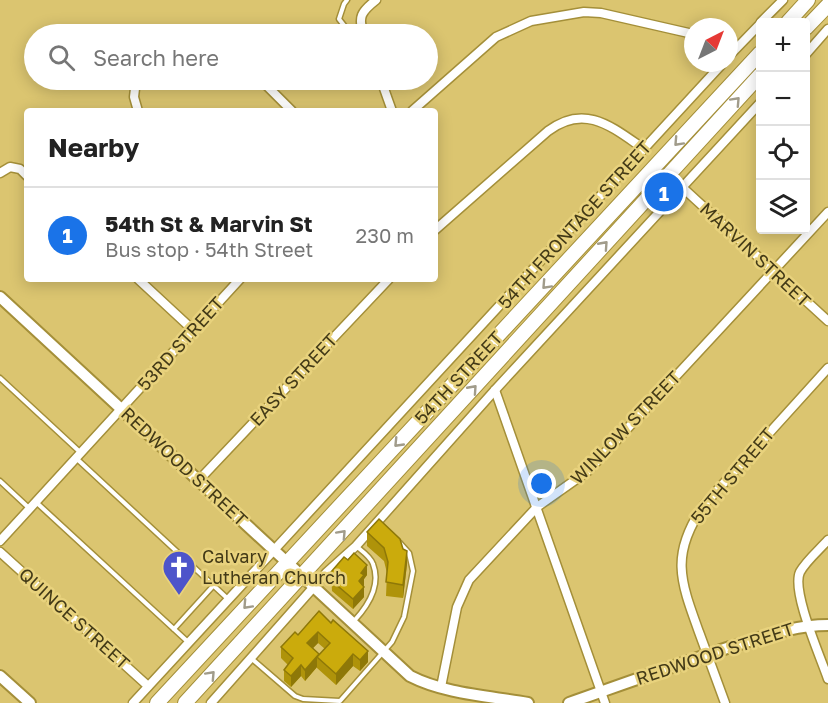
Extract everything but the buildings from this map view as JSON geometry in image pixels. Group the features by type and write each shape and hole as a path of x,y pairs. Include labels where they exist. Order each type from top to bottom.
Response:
{"main road":[{"path":"792,18 808,0"},
{"path":"810,24 828,4"},
{"name":"54TH STREET","path":"157,703 756,57"},
{"name":"54TH STREET","path":"185,703 756,79"}],"street":[{"path":"766,18 783,0"},
{"path":"360,24 361,17 371,1"},
{"path":"438,88 496,37 531,21 584,12 601,13 684,32"},
{"path":"738,47 756,28"},
{"path":"810,49 828,29"},
{"name":"54TH FRONTAGE STREET","path":"133,703 715,72"},
{"path":"135,90 137,108"},
{"path":"271,90 289,108"},
{"path":"385,90 391,108"},
{"path":"415,108 436,90"},
{"path":"211,703 327,572 381,524 495,390 756,107"},
{"path":"438,227 560,123 582,118 600,121 644,149"},
{"path":"1,172 10,167 24,173"},
{"name":"MARVIN STREET","path":"682,188 828,321"},
{"name":"WINLOW STREET","path":"441,687 457,607 469,580 537,507 588,471 828,212"},
{"path":"141,282 193,330"},
{"name":"53RD STREET","path":"0,541 237,282"},
{"name":"EASY STREET","path":"199,480 386,282"},
{"name":"REDWOOD STREET","path":"0,297 410,676 426,684 528,703"},
{"name":"55TH STREET","path":"724,703 683,589 681,566 685,541 690,525 704,505 828,368"},
{"path":"495,390 605,703"},
{"path":"828,540 801,570 798,578 803,613 828,679"},
{"name":"QUINCE STREET","path":"0,552 148,686"},
{"name":"REDWOOD STREET","path":"569,703 792,628 828,625"},
{"path":"0,676 30,703"}],"lane":[{"path":"343,24 339,19 347,0"},
{"path":"0,378 229,599"},
{"path":"0,481 33,506 188,643"},
{"path":"252,658 302,701 340,701 397,634 404,616 413,571 409,553 397,539"},
{"path":"352,624 366,608 372,596 375,576 373,562 356,546"},
{"path":"174,629 214,585"}],"place":[{"name":"54th St & Marvin St","path":"664,192"},
{"name":"Calvary Lutheran Church","path":"179,596"}]}
